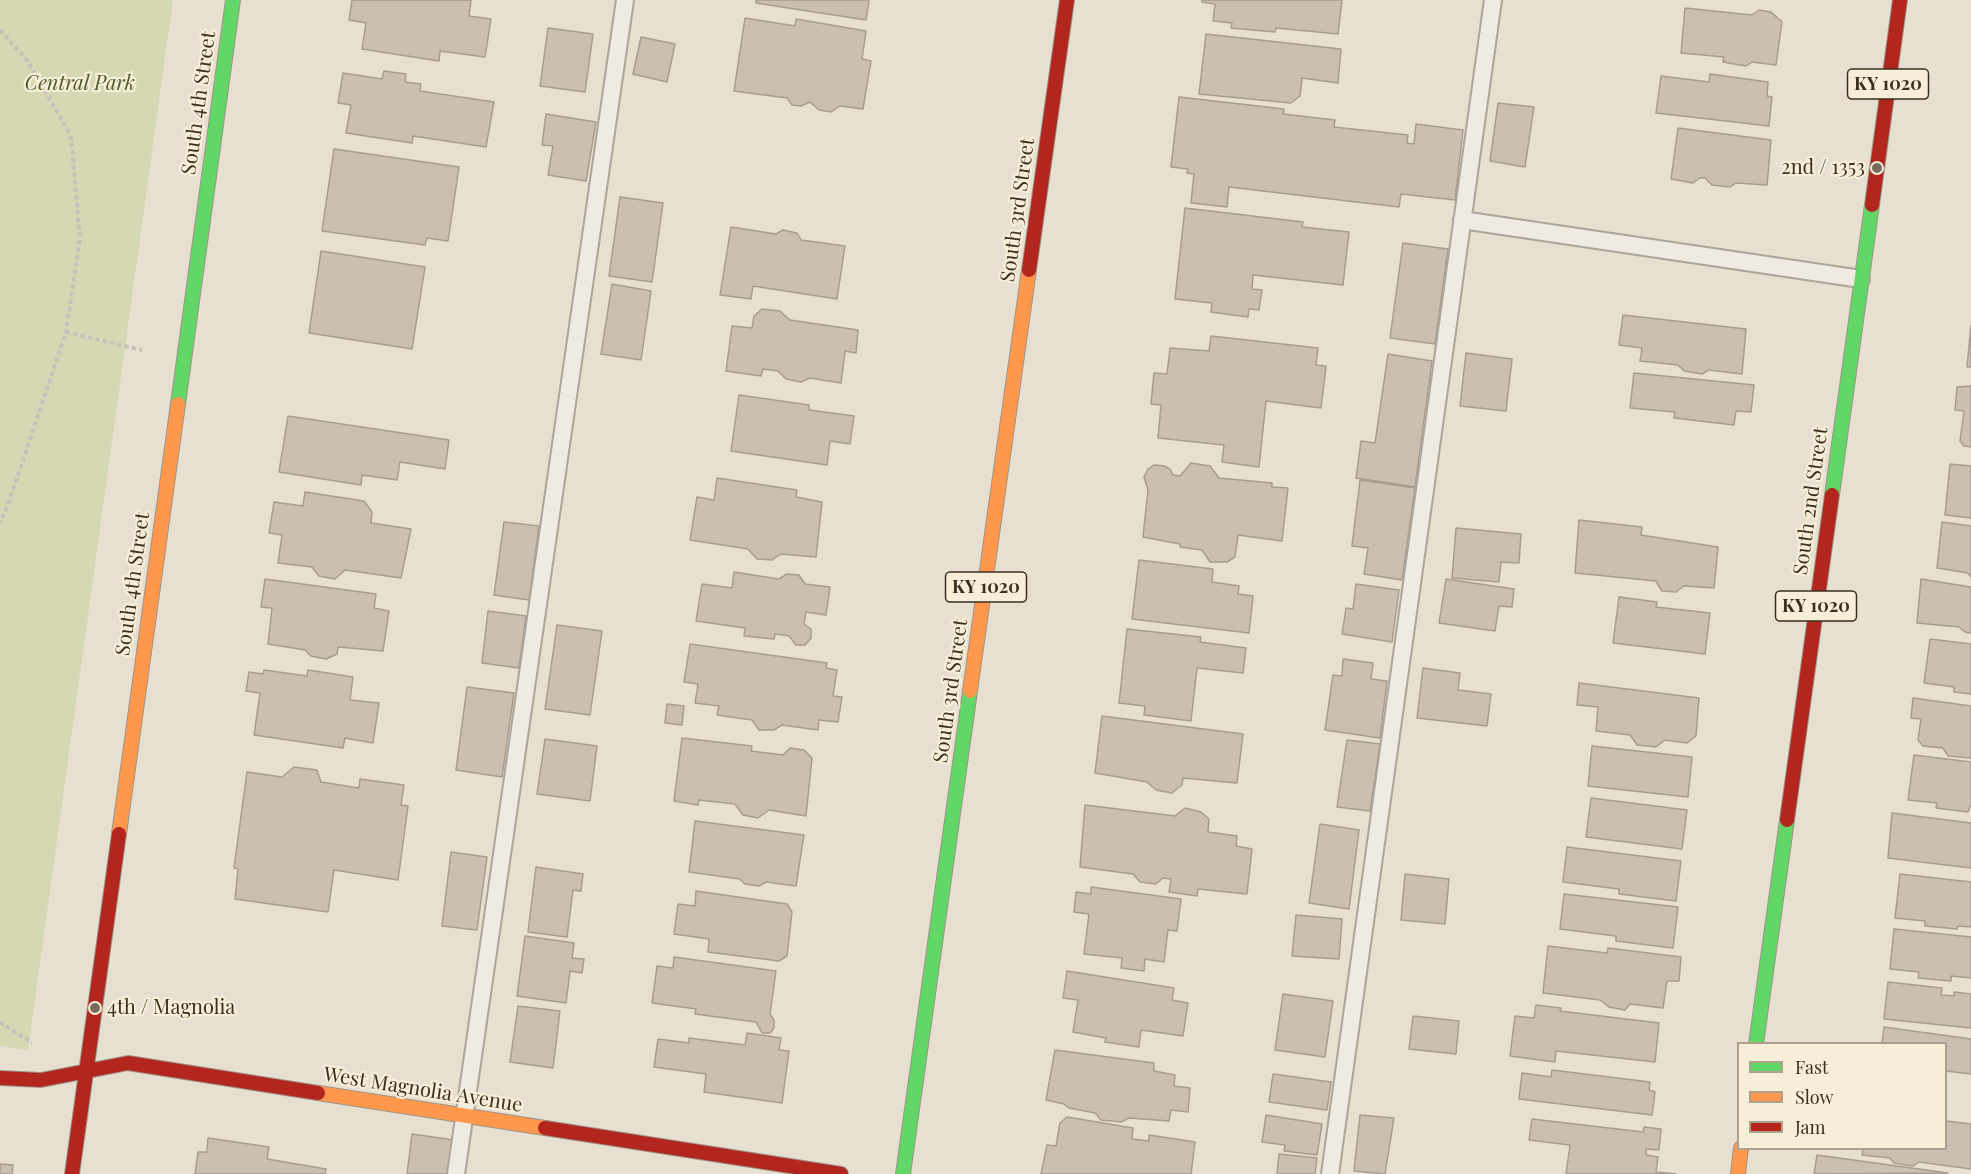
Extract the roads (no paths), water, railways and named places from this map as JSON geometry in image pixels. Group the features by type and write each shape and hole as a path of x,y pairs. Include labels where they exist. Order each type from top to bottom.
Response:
{"main road":[{"name":"South 4th Street","path":"72,1174 233,0"},
{"name":"South 3rd Street","path":"903,1174 1067,0"},
{"name":"South 2nd Street","path":"1756,1042 1900,0"},
{"name":"West Magnolia Avenue","path":"0,1078 41,1080 128,1063 841,1174"},
{"path":"1737,1174 1741,1150"}],"lane":[{"path":"456,1174 625,0"},
{"path":"1330,1174 1493,0"},
{"path":"1462,220 1861,279"}],"place":[{"name":"2nd / 1353","path":"1877,168"},
{"name":"4th / Magnolia","path":"95,1008"}],"park label":[{"name":"Central Park","path":"80,84"}]}
